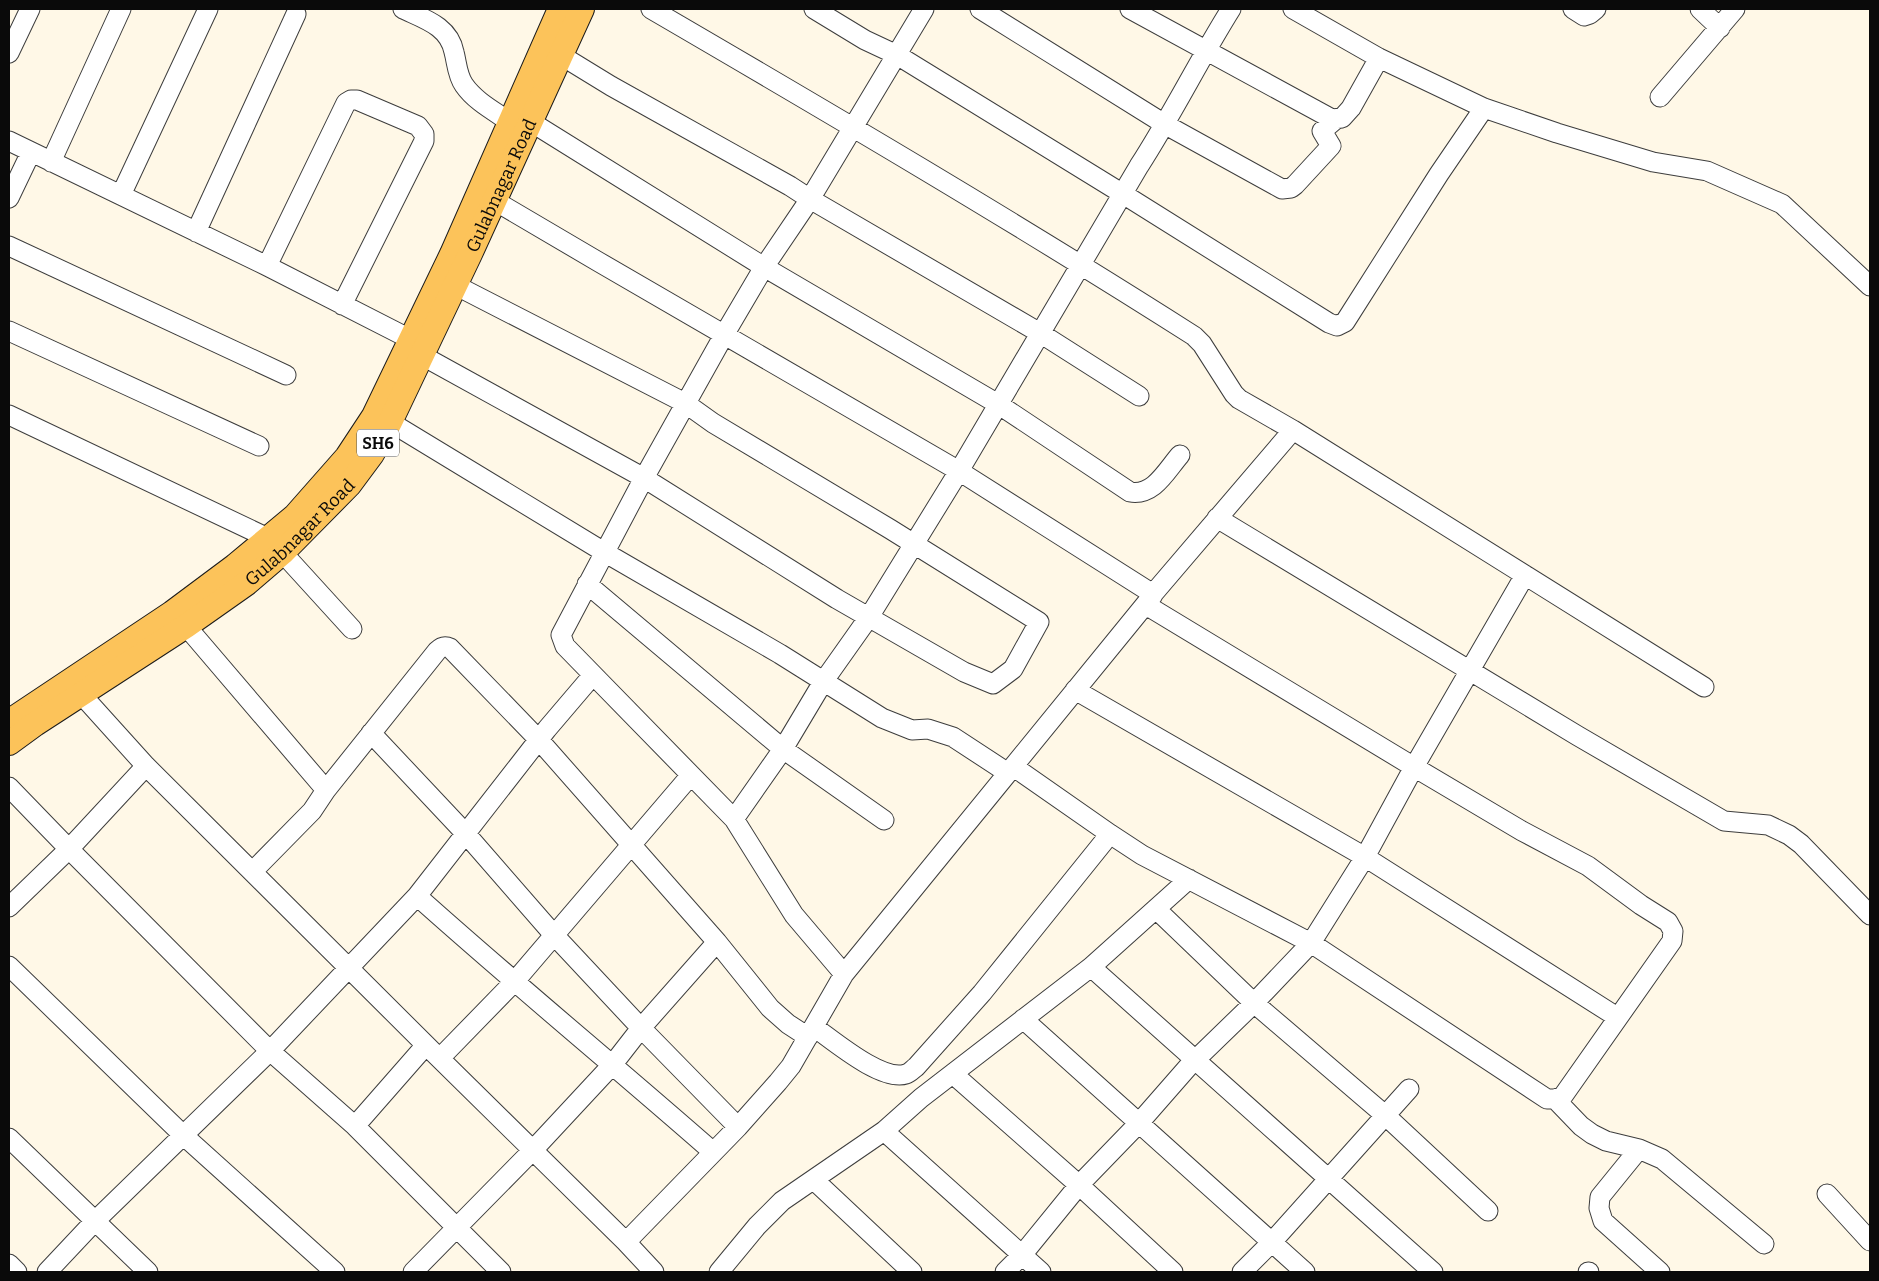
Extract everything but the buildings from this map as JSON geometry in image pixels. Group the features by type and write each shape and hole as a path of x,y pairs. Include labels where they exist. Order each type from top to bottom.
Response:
{"main road":[{"name":"Gulabnagar Road","path":"9,743 35,724 186,626 247,583 276,546 295,516 347,458 455,285 494,200 560,9"},
{"name":"Gulabnagar Road","path":"9,723 172,613 276,546 349,485 372,454 390,422 416,347 452,254 520,122 562,56 582,9"}],"street":[{"path":"9,53 30,9"},
{"path":"51,162 121,9"},
{"path":"121,195 208,9"},
{"path":"403,9 437,25 446,32 452,42 458,74 464,85 475,97 998,404 1130,492 1141,493 1152,488 1180,455"},
{"path":"651,9 854,127 1081,264 1194,336 1205,348 1239,399 1293,430 1704,687"},
{"path":"814,9 865,40 897,55 1329,324 1337,326 1345,322 1484,108"},
{"path":"844,974 794,915 734,819 565,646 561,635 644,478 724,335 764,267 810,199 924,9"},
{"path":"980,9 1166,125 1278,188 1286,189 1295,185 1331,146 1322,131 1336,119"},
{"path":"1130,9 1328,118 1342,118 1351,108 1379,58"},
{"path":"734,819 783,748 823,682 869,617 914,545 1166,125 1205,50 1231,9"},
{"path":"1293,9 1379,58 1484,108 1556,133 1653,162 1707,170 1782,204 1870,286"},
{"path":"1700,9 1720,28"},
{"path":"1660,98 1735,9"},
{"path":"196,232 296,14"},
{"path":"562,56 790,186 1040,333 1139,396"},
{"path":"267,266 346,103 351,100 357,100 418,126 424,134 424,142 342,304"},
{"path":"9,141 342,304 644,478 837,599 964,672 993,684 1012,669 1039,622 890,529 713,423 685,403 455,285"},
{"path":"9,198 31,152"},
{"path":"390,422 882,718 912,730 928,729 953,737 1011,770 1142,855 1310,942 1547,1099 1555,1099 1562,1096 1672,941 1672,931 1668,922 1641,905 1588,866 1522,831 1414,767 1150,599 959,471 494,200"},
{"path":"9,246 286,375"},
{"path":"9,331 260,446"},
{"path":"9,415 276,546 352,629"},
{"path":"626,1242 738,1127 785,1074 844,974 1150,599 1293,430"},
{"path":"1217,518 1724,821 1768,826 1789,835 1801,844 1870,915"},
{"path":"1006,1272 1079,1185 1310,942 1365,857 1414,767 1525,575"},
{"path":"587,584 783,748 884,820"},
{"path":"186,626 326,790"},
{"path":"253,871 312,811 326,790 437,651 441,647 446,646 454,651 539,740 630,846 717,942 770,1008 788,1024 811,1032 877,1070 891,1074 908,1074 982,992 1110,834"},
{"path":"47,1272 94,1222 270,1050 417,896 539,740 593,675"},
{"path":"1075,690 1365,857 1617,1017"},
{"path":"81,694 146,766 654,1272"},
{"path":"371,733 466,834 554,935 641,1028 738,1127"},
{"path":"9,907 69,849 146,766"},
{"path":"355,1126 433,1052 515,981 691,775"},
{"path":"9,787 270,1050 355,1126 501,1272"},
{"path":"719,1272 769,1213 782,1201 884,1131 921,1098 1091,967 1189,879"},
{"path":"417,896 485,957 613,1064 713,1152"},
{"path":"1156,909 1254,1003 1386,1116 1488,1211"},
{"path":"413,1272 613,1064 641,1028 717,942"},
{"path":"9,966 183,1135 335,1272"},
{"path":"1091,967 1433,1272"},
{"path":"1023,1020 1305,1272"},
{"path":"908,1074 921,1098"},
{"path":"953,1074 1079,1185 1173,1272"},
{"path":"1242,1272 1272,1242 1409,1089"},
{"path":"1555,1099 1581,1126 1592,1134 1606,1141 1639,1149 1662,1159 1764,1244"},
{"path":"884,1131 1041,1272"},
{"path":"9,1138 148,1272"},
{"path":"1639,1149 1600,1197 1600,1215 1603,1221 1660,1272"},
{"path":"814,1180 912,1272"},
{"path":"1827,1194 1870,1241"},
{"path":"9,1264 17,1272"}]}
